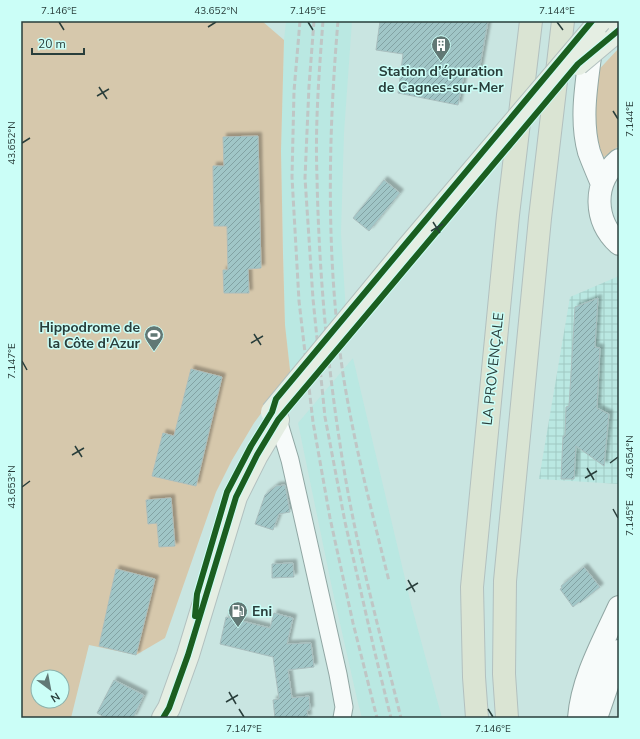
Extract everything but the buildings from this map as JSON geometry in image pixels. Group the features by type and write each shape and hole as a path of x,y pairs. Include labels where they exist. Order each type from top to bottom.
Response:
{"highway":[{"name":"LA PROVENÇALE","path":"477,718 474,677 472,586 508,215 531,21"},
{"path":"507,718 504,674 505,581 540,218 563,21"}],"main road":[{"path":"275,416 578,64 606,28"},
{"path":"602,184 589,152 584,108 606,28"},
{"path":"163,718 169,708 192,640 236,497 275,416 408,247 606,28"},
{"path":"619,160 608,172 602,184 600,196 601,216 608,231 619,244"},
{"path":"579,718 579,711 590,671 619,607"},
{"path":"596,718 619,651"}],"street":[{"path":"275,416 290,460 338,674 344,707 342,718"}],"shaded area":[{"name":"Hippodrome de la Côte d'Azur","path":"21,21 262,21 284,40 281,151 283,254 285,325 291,379 265,408 254,423 232,460 216,492 165,638 136,655 89,645 71,718 21,718"},
{"path":"286,21 352,21 344,133 341,233 346,313 291,379 285,325 281,151 284,40"},
{"path":"619,48 619,146 604,157 601,157 596,142 592,77"},
{"path":"619,276 619,484 539,479 570,297"},
{"path":"353,358 411,604 442,718 362,718 358,703 332,588 298,423"}],"railway":[{"path":"300,21 294,91 292,177 299,301 313,422 330,518 353,623 377,718"},
{"path":"314,21 309,86 305,178 313,299 325,417 345,522 391,718"},
{"path":"323,21 318,99 318,216 330,371 347,487 372,603 401,718"},
{"path":"338,21 332,109 330,198 331,242 337,330 352,426 389,581"}],"cycle path":[{"path":"195,616 197,594 227,492 251,446 272,412 276,399 592,21"},
{"path":"163,718 169,708 188,655 236,497 257,455 278,420 578,64 619,30"}],"place":[{"name":"Station d’épuration de Cagnes-sur-Mer","path":"441,62"},
{"name":"Hippodrome de la Côte d'Azur","path":"154,352"},
{"name":"Eni","path":"238,628"}]}
